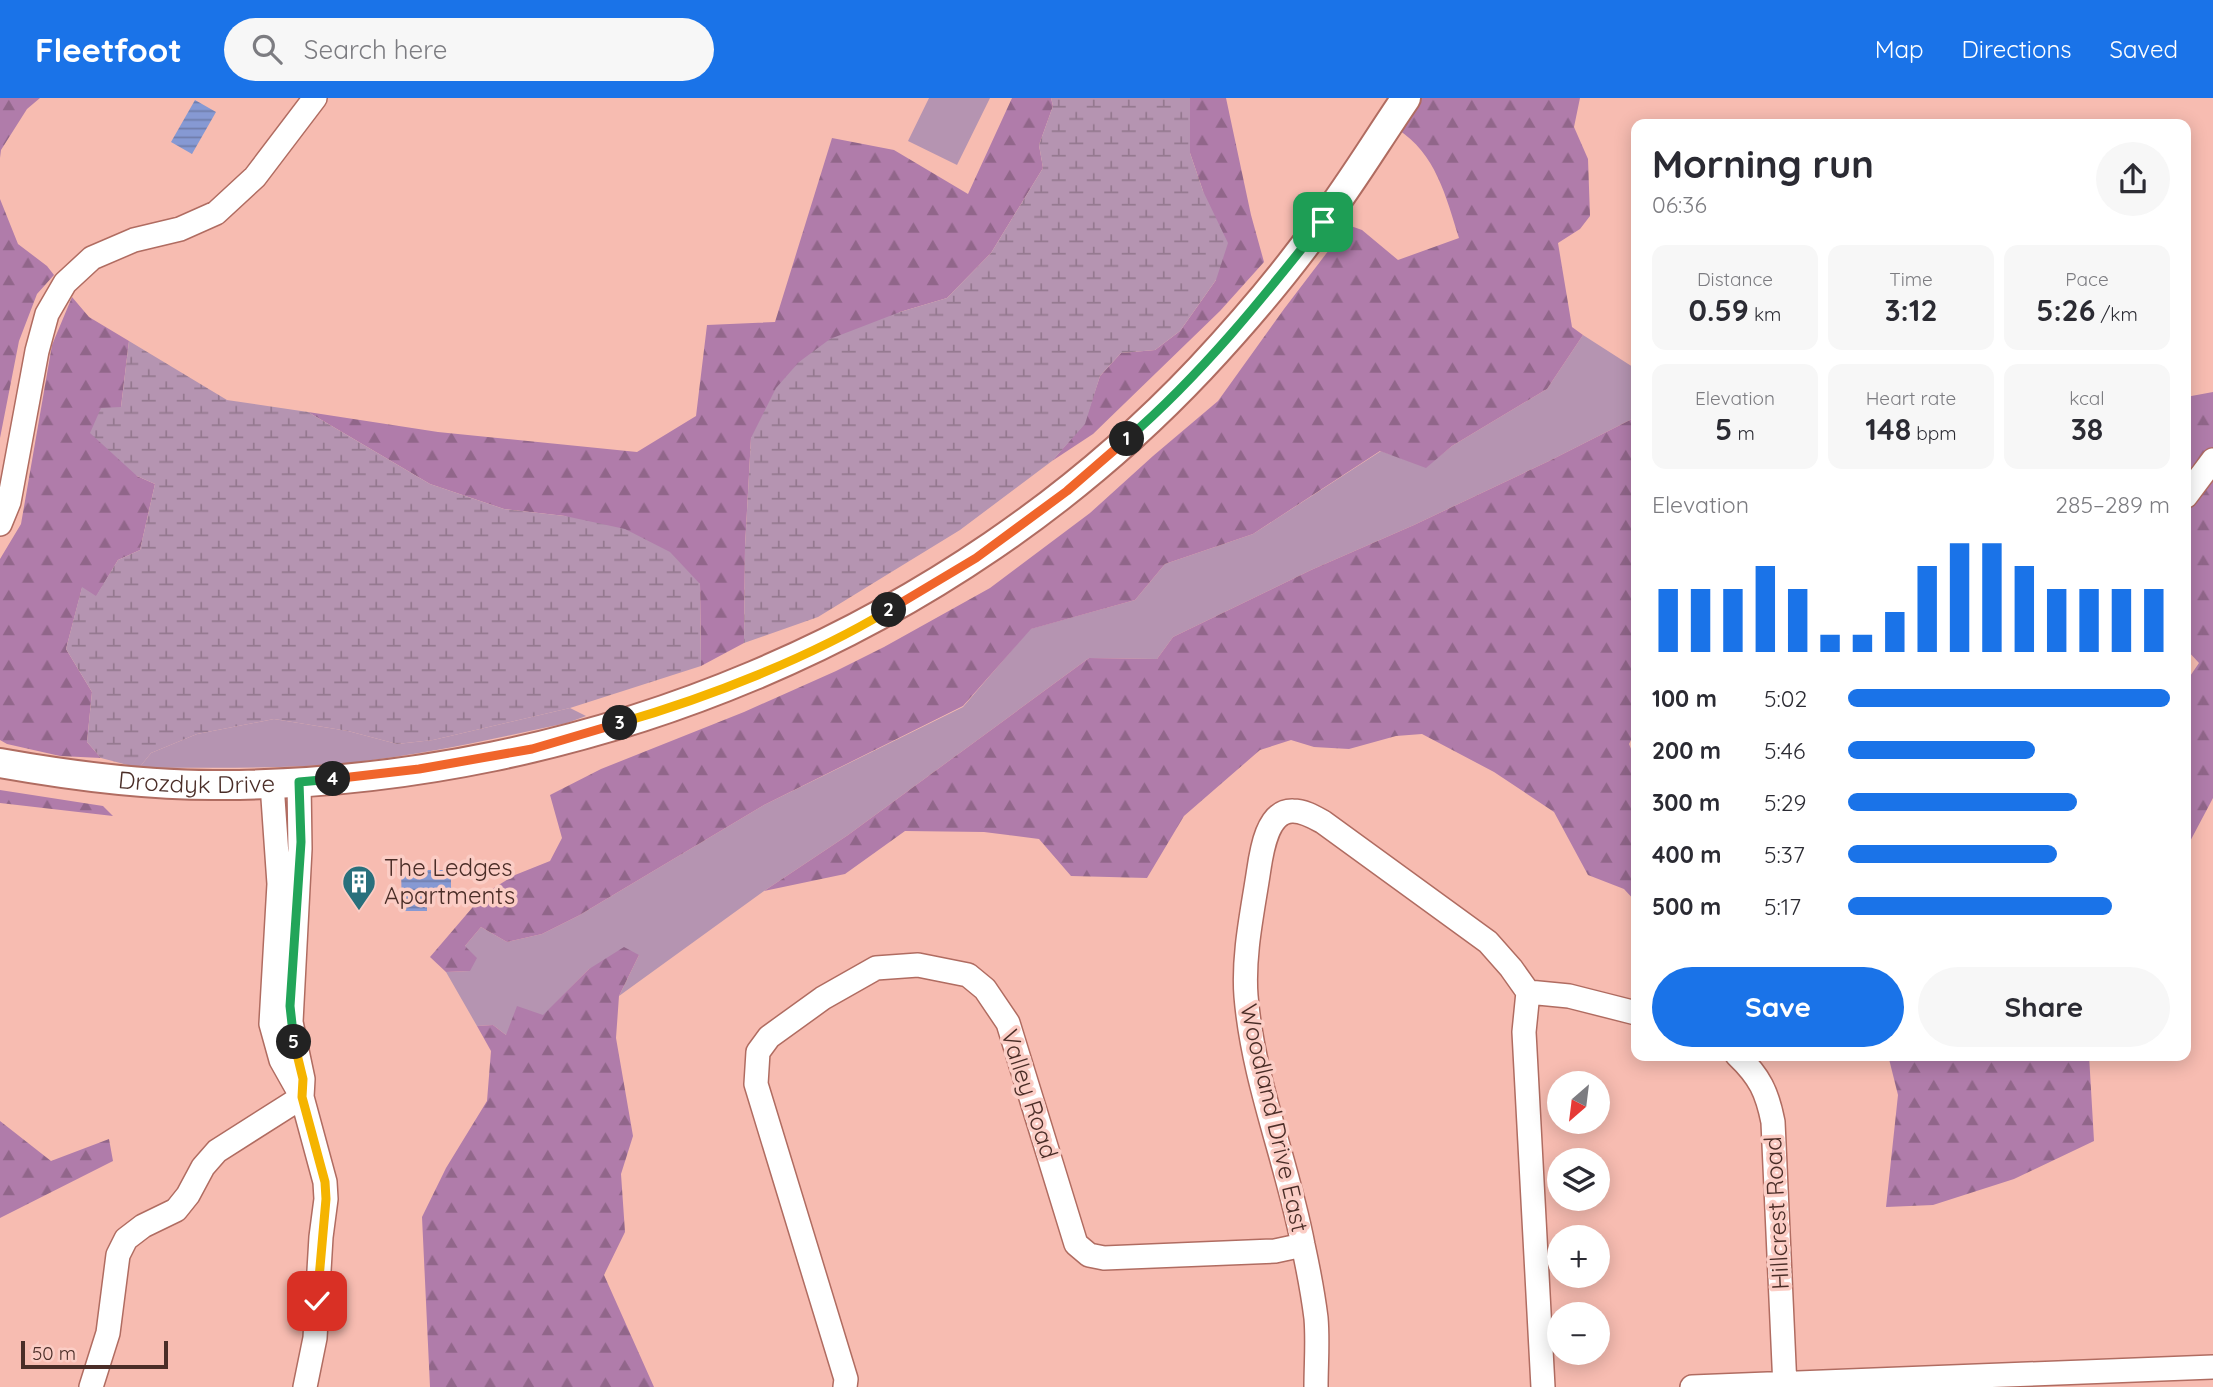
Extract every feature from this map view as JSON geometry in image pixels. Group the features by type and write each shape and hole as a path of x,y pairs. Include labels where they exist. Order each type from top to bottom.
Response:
{"street":[{"path":"0,524 9,502 37,351 47,314 65,283 92,258 134,240 180,229 216,213 255,177 315,98"},
{"name":"Drozdyk Drive","path":"0,763 141,782 219,785 286,783 419,769 532,749 659,712 769,671 879,616 976,558 1067,491 1144,424 1199,370 1261,300 1323,222 1406,98"},
{"path":"2191,489 2213,460"},
{"path":"286,783 271,1024 281,1060 302,1097 325,1182 326,1199 315,1338 305,1387"},
{"name":"Woodland Drive East","path":"1316,1387 1315,1318 1303,1245 1288,1179 1265,1101 1250,1031 1246,994 1247,955 1260,859 1273,822 1282,813 1293,811 1305,813 1323,822 1488,942 1528,992"},
{"name":"Valley Road","path":"845,1387 846,1379 756,1084 756,1067 758,1052 769,1037 823,998 876,968 918,965 949,969 968,975 985,989 1008,1023 1076,1244 1088,1255 1104,1258 1275,1251 1303,1245"},
{"path":"1543,1387 1524,1032 1528,992 1569,996 1631,1012"},
{"name":"Hillcrest Road","path":"1743,1061 1755,1073 1768,1097 1773,1122 1784,1385"},
{"path":"91,1387 108,1333 118,1255 126,1240 143,1226 176,1210 188,1195 203,1167 217,1151 302,1097"},
{"path":"1692,1387 2213,1367"}],"green space":[{"path":"0,98 40,98 27,109 1,150 0,158"},
{"path":"929,98 990,98 957,165 908,141"},
{"path":"1012,98 1051,98 1053,106 1039,145 1043,168 991,253 947,298 900,312 751,438 745,547 744,643 701,666 700,584 565,516 504,509 430,484 308,412 438,432 637,452 696,416 707,325 775,322 832,138 894,150 968,194"},
{"path":"1051,98 1190,98 1190,153 1203,191 1228,243 1216,280 1180,331 1155,350 1121,353 1100,376 1085,424 1052,461 960,530 818,617 744,643 745,547 751,438 776,388 799,362 830,339 900,312 947,298 991,253 1043,168 1039,145 1053,106"},
{"path":"1190,98 1226,98 1264,262 1220,311 1093,434 1052,461 1084,424 1100,376 1121,353 1155,350 1180,331 1216,280 1203,191 1190,153"},
{"path":"1419,98 1580,98 1574,127 1588,159 1590,216 1580,229 1558,243 1572,327 1583,335 1547,389 1452,446 1426,468 1380,451 1253,534 1165,564 1135,600 1031,629 963,706 764,805 578,916 542,934 507,942 481,927 465,946 477,958 470,971 446,972 430,957 484,894 515,875 550,861 562,838 550,795 601,769 744,712 884,647 990,588 1090,513 1218,401 1348,225 1362,230 1398,260 1459,238 1438,177 1421,150 1397,129"},
{"path":"0,199 18,244 47,266 54,275 37,294 19,341 0,438"},
{"path":"72,297 89,317 129,341 121,407 137,476 155,484 140,550 118,560 96,597 82,588 66,649 92,692 87,742 101,758 60,756 0,740 0,559 21,524 52,345"},
{"path":"1583,335 1631,366 1631,420 1549,461 1311,570 1173,637 1157,659 1089,658 848,835 764,891 619,996 639,955 589,969 543,1016 506,1035 493,1025 477,1026 446,972 470,971 465,946 481,927 507,942 542,934 578,916 764,805 963,707 1030,629 1135,600 1165,564 1253,534 1381,451 1426,467 1452,446 1547,389"},
{"path":"129,341 227,400 308,412 430,484 504,509 565,516 625,529 670,552 700,584 701,666 570,708 433,740 397,744 348,731 274,719 197,734 151,753 139,768 101,758 87,742 92,692 66,649 82,587 96,596 118,560 140,550 155,484 137,476 90,433 101,408 121,407"},
{"path":"2213,392 2213,798 2191,840 2191,675 2199,663 2191,654 2191,396"},
{"path":"1631,420 1631,897 1624,889 1588,875 1554,812 1494,772 1422,734 1396,736 1349,749 1314,747 1291,740 1260,750 1184,816 1147,878 1071,876 1039,839 984,832 905,831 845,874 764,891 848,835 1089,658 1157,659 1173,637 1311,570 1549,461"},
{"path":"570,708 586,716 567,723 489,740 384,759 303,766 139,768 151,753 197,734 274,719 348,731 397,744 433,740"},
{"path":"0,790 103,806 113,816 0,803"},
{"path":"624,947 639,955 619,996 616,1038 633,1136 621,1174 625,1232 604,1275 654,1387 430,1387 422,1217 446,1168 487,1101 491,1051 477,1026 493,1025 506,1035 517,1006 543,1015 589,969"},
{"path":"1890,1061 2089,1061 2094,1141 2014,1179 1933,1205 1886,1207 1898,1095"},
{"path":"0,1121 51,1161 109,1139 113,1161 0,1218"}],"water":[{"path":"195,100 216,112 192,154 171,142"},
{"path":"401,870 451,870 451,890 427,890 427,911 402,911"}],"place":[{"name":"The Ledges Apartments","path":"359,912"}],"route":[{"path":"317,1301 326,1199 325,1182 302,1097 303,1079 293,1037 290,1006 301,842 299,782 419,769 532,749 659,712 769,671 879,616 976,558 1067,491 1144,424 1199,370 1261,300 1323,222"}]}
